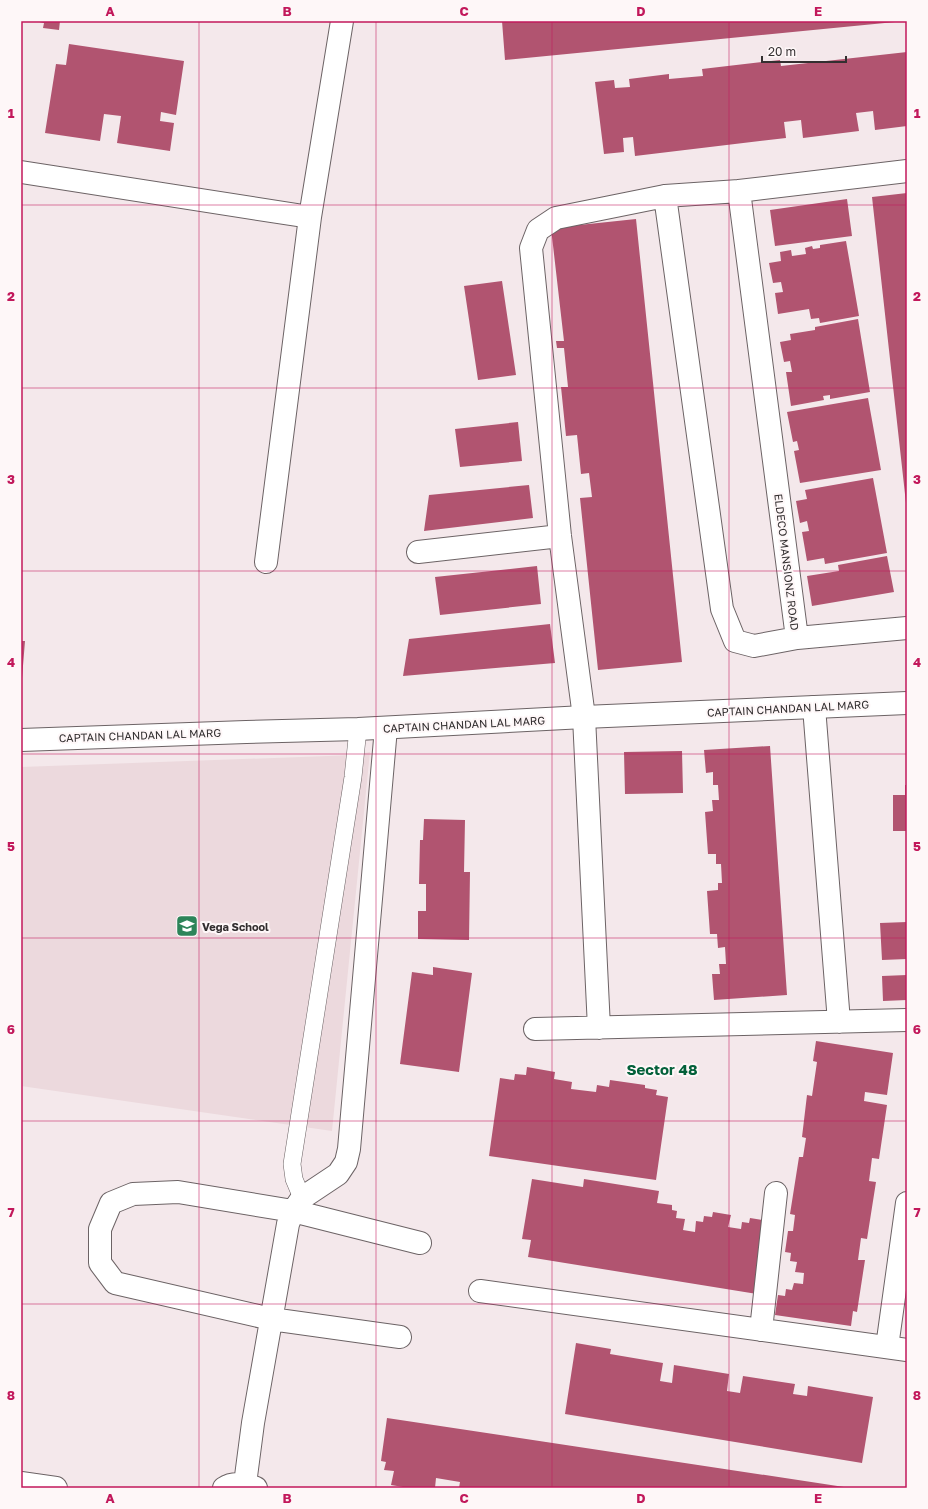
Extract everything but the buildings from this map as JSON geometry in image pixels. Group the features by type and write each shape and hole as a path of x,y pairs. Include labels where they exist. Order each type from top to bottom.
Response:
{"street":[{"path":"266,562 310,217 342,21"},
{"path":"599,1028 584,718 560,536 531,248 538,230 556,218 665,196 739,191 907,171"},
{"path":"21,172 310,217"},
{"name":"ELDECO MANSIONZ ROAD","path":"665,196 722,609 735,641 754,646 797,638 739,191"},
{"path":"418,552 560,536"},
{"path":"797,638 907,628"},
{"name":"CAPTAIN CHANDAN LAL MARG","path":"21,740 386,728 907,703"},
{"path":"814,707 839,1022"},
{"path":"224,1488 228,1485 251,1486 253,1423 288,1224 298,1204 338,1174 346,1162 349,1149 386,728"},
{"path":"535,1029 907,1020"},
{"path":"400,1337 271,1319 115,1283 100,1263 100,1229 111,1202 133,1194 178,1192 298,1204 420,1244"},
{"path":"761,1330 776,1193"},
{"path":"480,1291 897,1348 907,1203"},
{"path":"21,1483 56,1488"}],"lane":[{"path":"298,1204 292,1164 352,785 358,729"}],"shaded area":[{"name":"Vega School","path":"370,752 332,1131 21,1086 21,767 355,755"}],"place":[{"name":"Vega School","path":"187,926"}],"district":[{"name":"Sector 48","path":"662,1069"}]}
